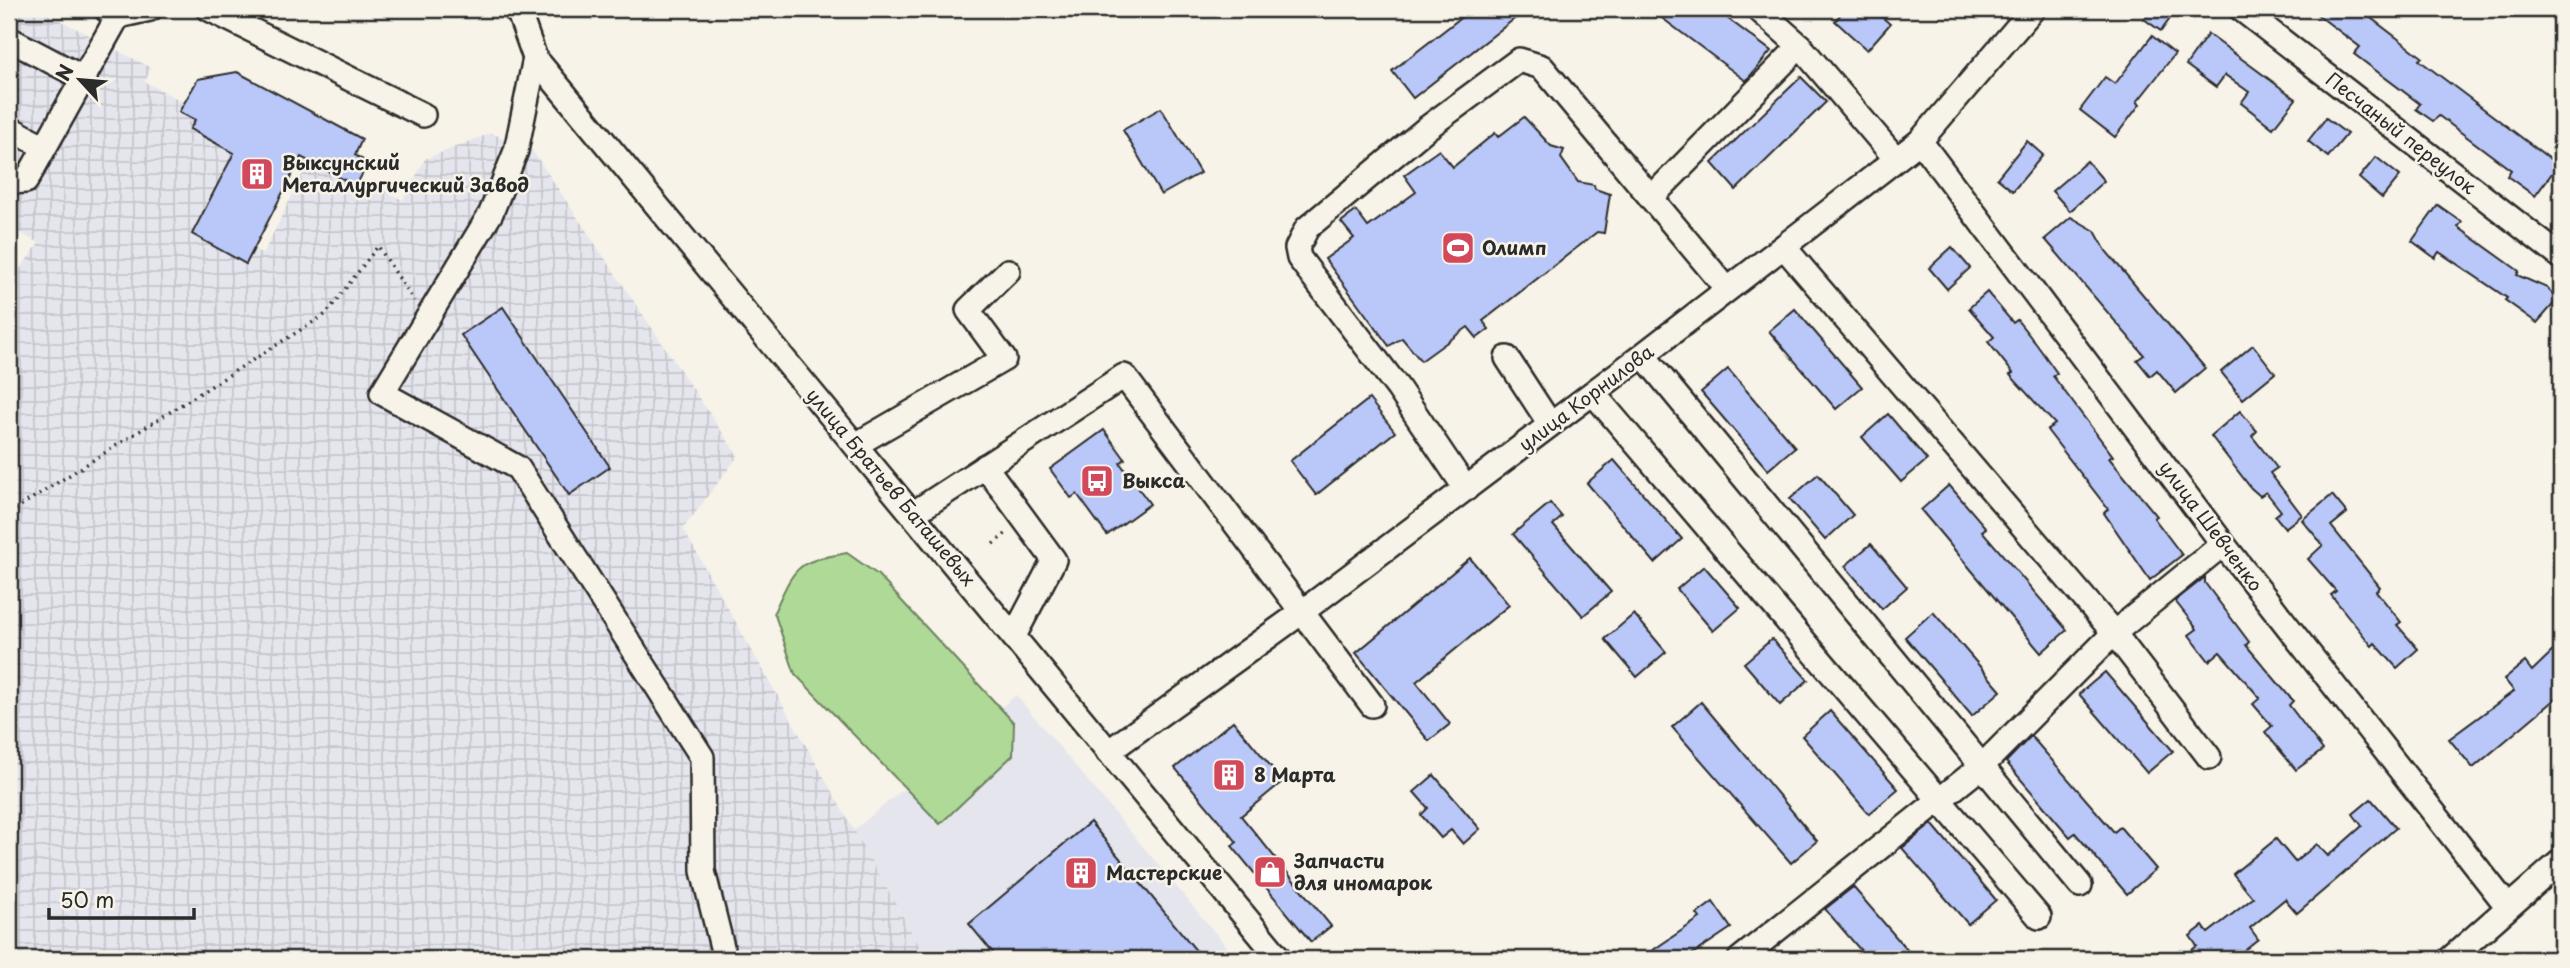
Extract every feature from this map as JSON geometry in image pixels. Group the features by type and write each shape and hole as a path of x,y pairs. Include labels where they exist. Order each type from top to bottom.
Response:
{"street":[{"path":"9,181 26,181 43,146 85,79 111,12 150,9"},
{"path":"209,9 423,115"},
{"path":"1758,9 1800,46 1896,159"},
{"name":"улица Корнилова","path":"1108,752 1466,489 1920,141 2033,9"},
{"name":"Песчаный переулок","path":"2241,9 2561,257"},
{"name":"улица Братьев Баташевых","path":"517,10 535,58 857,444 1280,959"},
{"path":"9,39 85,79"},
{"path":"1651,198 1800,46"},
{"path":"535,58 516,151 491,213 382,394 518,468 702,757 703,871 725,959"},
{"path":"1466,489 1398,388 1299,258 1297,248 1307,228 1427,128 1519,60 1542,67 1727,289"},
{"path":"9,128 43,146"},
{"name":"улица Шевченко","path":"1920,141 2223,544 2508,907"},
{"path":"1784,247 2114,634 2209,757"},
{"path":"857,444 1004,359 968,310 1008,271"},
{"path":"1643,355 2080,886"},
{"path":"1507,358 1550,424"},
{"path":"914,513 1124,376 1372,705"},
{"path":"1592,393 2039,917"},
{"path":"985,466 1054,560 1014,636"},
{"path":"1740,959 1982,766 2114,634 2223,544"},
{"path":"2450,959 2561,861"}],"path":[{"path":"9,513 326,314 378,246 427,320"}],"shaded area":[{"path":"9,9 39,9 151,68 145,82 258,141 214,230 263,254 309,161 371,184 403,200 425,159 491,133 532,150 738,456 683,529 927,959 9,959 9,284 39,243 9,227"},
{"path":"1016,695 1237,959 927,959 853,831"}],"green space":[{"path":"847,553 878,575 1014,723 1013,755 940,824 795,674 774,612 787,584 799,568 817,559"}],"building":[{"path":"1472,9 1527,9 1413,98 1392,71"},
{"path":"1650,9 1715,9 1771,51 1746,81"},
{"path":"1845,9 1873,9 1890,24 1867,50 1835,21"},
{"path":"2152,9 2177,9 2161,31 2144,19"},
{"path":"2310,9 2378,9 2371,18 2422,57 2419,60 2558,165 2535,196 2507,176 2511,170 2439,116 2433,121 2416,109 2420,104 2354,54 2360,47"},
{"path":"2208,34 2296,99 2273,128 2241,103 2249,92 2225,75 2216,87 2186,65"},
{"path":"2152,36 2175,54 2137,102 2140,104 2115,137 2080,110 2105,77 2115,84"},
{"name":"Выксунский Металлургический Завод","path":"237,72 362,139 355,155 368,163 356,186 301,157 246,264 192,234 234,153 190,129 195,120 179,112 198,79"},
{"path":"1801,77 1826,102 1736,190 1712,163"},
{"path":"1161,108 1200,173 1161,195 1123,130"},
{"name":"Олимп","path":"1524,117 1551,146 1564,150 1561,158 1578,182 1594,185 1595,189 1610,194 1604,233 1597,232 1483,321 1489,329 1477,338 1468,327 1421,361 1402,338 1389,346 1325,259 1354,238 1341,222 1356,211 1368,227 1416,192 1404,175 1439,150 1453,167 1495,133 1498,137"},
{"path":"2326,118 2347,134 2328,157 2308,141"},
{"path":"2027,141 2043,155 2013,191 1997,178"},
{"path":"2376,157 2400,176 2382,198 2359,178"},
{"path":"2087,161 2104,181 2070,211 2052,191"},
{"path":"2438,205 2462,222 2458,227 2519,271 2517,275 2547,288 2558,299 2537,323 2505,300 2507,298 2439,252 2435,258 2412,241"},
{"path":"2071,217 2095,231 2106,251 2205,368 2176,393 2157,370 2150,376 2137,360 2144,355 2045,239"},
{"path":"1952,247 1970,268 1947,289 1929,268"},
{"path":"1987,292 2013,323 2017,320 2037,345 2057,373 2053,376 2113,456 2109,458 2157,516 2154,518 2182,555 2150,580 2104,513 2108,509 2047,430 2055,424 2010,375 2013,373 1988,342 1994,337 1969,308"},
{"path":"503,307 610,467 569,495 461,335"},
{"path":"1795,309 1862,387 1836,409 1769,331"},
{"path":"2253,345 2275,373 2243,399 2221,372"},
{"path":"1728,369 1795,447 1768,470 1701,392"},
{"path":"1369,399 1395,432 1316,495 1290,461"},
{"path":"2240,411 2257,431 2252,436 2277,468 2270,473 2302,515 2285,528 2275,516 2281,511 2266,492 2260,496 2251,488 2211,436"},
{"path":"1888,414 1927,460 1901,482 1862,437"},
{"name":"Выкса","path":"1104,430 1125,459 1120,463 1150,504 1107,535 1077,494 1071,498 1050,469"},
{"path":"1614,460 1682,539 1655,563 1587,483"},
{"path":"1818,474 1853,515 1825,540 1790,499"},
{"path":"1949,485 1986,528 1982,531 2067,630 2041,653 1921,510"},
{"path":"2332,495 2347,513 2331,526 2380,587 2376,591 2401,622 2397,625 2418,649 2397,668 2375,643 2372,646 2331,595 2336,591 2308,559 2323,545 2302,520"},
{"path":"1550,503 1562,517 1553,525 1611,592 1583,616 1513,534"},
{"path":"1871,544 1907,587 1882,609 1845,566"},
{"path":"1470,558 1509,605 1416,682 1450,724 1429,741 1356,653"},
{"path":"1704,566 1740,608 1713,631 1677,589"},
{"path":"2205,577 2205,583 2249,642 2246,645 2293,701 2289,705 2323,750 2296,770 2265,732 2272,726 2253,704 2260,698 2220,652 2209,661 2189,635 2197,629 2175,601"},
{"path":"1933,612 2001,691 1972,716 1905,637"},
{"path":"1634,614 1666,652 1637,677 1605,639"},
{"path":"1772,639 1808,680 1780,705 1744,663"},
{"path":"2561,643 2561,694 2473,768 2449,739 2514,691 2504,679 2525,662 2532,671"},
{"path":"2105,672 2173,751 2147,773 2079,694"},
{"path":"1701,702 1817,841 1791,863 1672,727"},
{"path":"1830,711 1898,789 1869,814 1802,736"},
{"name":"8 Марта","path":"1233,721 1283,781 1241,816 1331,926 1311,942 1232,846 1237,842 1175,768"},
{"path":"2031,736 2114,832 2120,827 2156,869 2127,894 2075,833 2070,837 2006,762"},
{"path":"1434,775 1480,829 1463,844 1451,830 1441,838 1421,815 1428,808 1414,792"},
{"path":"2371,799 2396,828 2297,913 2285,899 2250,928 2258,939 2233,959 2180,959 2197,946 2190,936 2203,926 2208,933 2253,898 2233,874 2276,839 2295,862 2317,844 2328,856 2362,826 2353,814"},
{"name":"Мастерские","path":"1090,822 1203,959 998,959 969,924"},
{"path":"1932,824 1996,900 1968,924 1902,848"},
{"path":"1853,887 1915,959 1868,959 1825,909"},
{"path":"1713,902 1731,928 1685,959 1640,959 1700,918 1697,914"}],"place":[{"name":"Выксунский Металлургический Завод","path":"257,174"},
{"name":"Олимп","path":"1458,248"},
{"name":"Выкса","path":"1097,481"},
{"name":"8 Марта","path":"1229,775"},
{"name":"Запчасти для иномарок","path":"1270,872"},
{"name":"Мастерские","path":"1081,873"}]}
